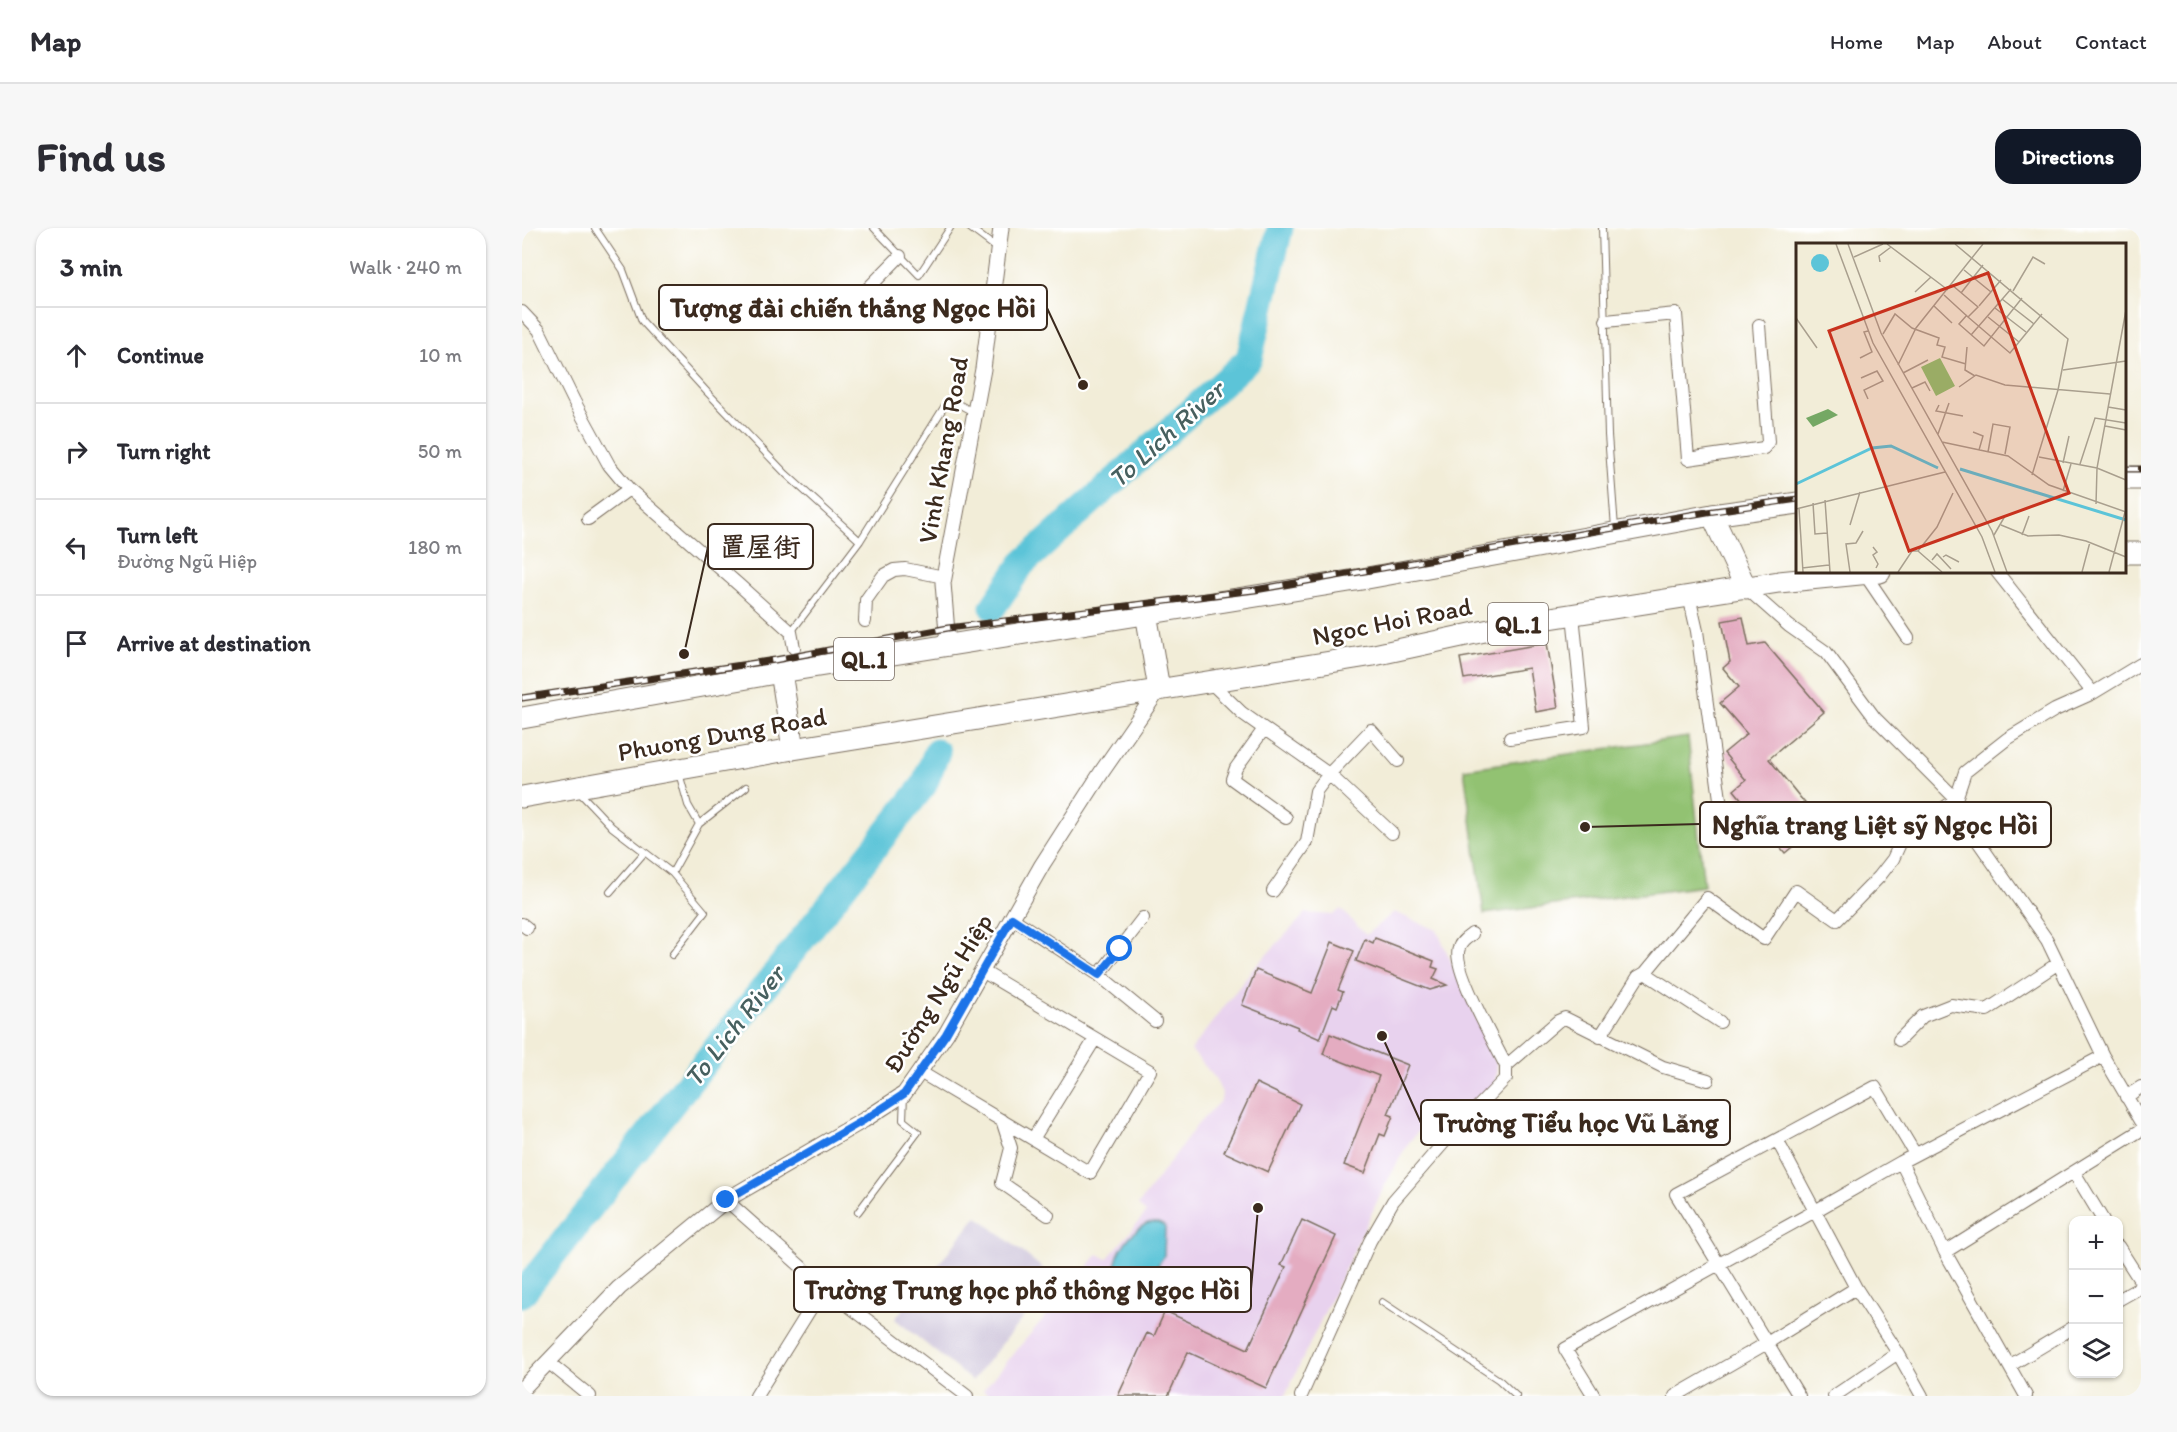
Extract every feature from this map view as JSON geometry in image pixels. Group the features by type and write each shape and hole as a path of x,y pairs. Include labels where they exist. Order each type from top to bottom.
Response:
{"highway":[{"name":"Ngoc Hoi Road","path":"948,645 1362,579 1712,515 1796,503"},
{"path":"1712,515 1746,588"},
{"name":"Ngoc Hoi Road","path":"931,726 1374,655 1573,614 1864,573"},
{"path":"1146,613 1159,689"},
{"name":"Phuong Dung Road","path":"522,718 948,645"},
{"path":"781,672 793,749"},
{"name":"Phuong Dung Road","path":"522,797 931,726"}],"street":[{"name":"Vinh Khang Road","path":"948,645 944,577 983,369 1001,228"},
{"path":"842,315 900,256"},
{"path":"1606,321 1676,314 1688,459 1764,448 1768,442 1759,325"},
{"path":"523,316 539,330 609,465 629,489 791,632 794,648"},
{"path":"588,519 629,489"},
{"path":"864,621 866,600 883,576 894,570 905,568 944,577"},
{"path":"1873,573 1908,638"},
{"path":"1998,573 2093,693"},
{"path":"1746,588 1789,626 1826,652 1875,718 1956,799 1974,837 2047,940 2103,1056 2141,1121"},
{"path":"1689,596 1697,631 1720,799"},
{"path":"1510,738 1584,727 1573,614"},
{"path":"1600,1037 1638,977 1645,973 1707,898 1764,939 1796,891 1837,920 1879,877 1893,859 1902,839 1956,799 1965,772 2007,739 2055,710 2093,693 2141,664"},
{"path":"1209,681 1242,713 1329,774 1392,833"},
{"name":"Đường Ngũ Hiệp","path":"522,1389 619,1288 726,1200 864,1120 904,1094 946,1034 1042,865 1096,780 1159,689"},
{"path":"1264,729 1236,768 1232,779 1286,818"},
{"path":"1273,891 1307,842 1316,791 1371,730 1398,761"},
{"path":"1012,918 1099,975 1155,1021"},
{"path":"1099,975 1143,918"},
{"path":"1301,1396 1370,1241 1393,1202 1446,1140 1506,1078 1506,1066 1465,982 1458,959 1458,949 1472,934"},
{"path":"1899,1040 1923,1017 1951,1005 1987,1010 2057,964"},
{"path":"920,1072 1090,1173 1150,1071 982,971"},
{"path":"1645,973 1720,1022"},
{"path":"1506,1066 1558,1021 1565,1018 1664,1067 1708,1080"},
{"path":"1033,1138 1095,1039"},
{"path":"1594,1396 1565,1350 1915,1154 2103,1056"},
{"path":"2126,1097 2141,1087"},
{"path":"1799,1396 1676,1194 1875,1088 1915,1154"},
{"path":"1002,1120 1011,1148 1002,1183 1048,1215"},
{"path":"1945,1252 2141,1130"},
{"path":"1777,1140 1856,1288 1898,1353 1922,1396"},
{"path":"1901,1162 1945,1252 2026,1396"},
{"path":"2074,1172 2100,1216"},
{"path":"726,1200 825,1287 967,1396"},
{"path":"2123,1253 2141,1282"},
{"path":"756,1396 825,1287"},
{"path":"2123,1297 2141,1287"},
{"path":"1675,1396 1856,1288"},
{"path":"2009,1366 2069,1329"},
{"path":"1834,1396 1898,1353"},
{"path":"548,1362 590,1396"}],"lane":[{"path":"595,228 624,270 642,321 786,474 860,542"},
{"path":"874,228 919,275 950,228"},
{"path":"969,228 998,250"},
{"path":"1602,228 1608,435 1615,532"},
{"path":"791,632 860,542 949,399 975,414"},
{"path":"679,769 688,805 699,824"},
{"path":"672,873 699,824 746,787"},
{"path":"574,788 612,827 672,873 705,912 672,955"},
{"path":"610,892 644,853"},
{"path":"858,1212 918,1132 903,1120 904,1094"},
{"path":"1382,1302 1499,1380 1516,1396"}],"shaded area":[{"path":"1341,909 1366,935 1394,912 1437,930 1497,1065 1495,1085 1439,1123 1424,1124 1407,1145 1382,1191 1285,1396 992,1396 983,1390 1098,1254 1107,1259 1146,1213 1138,1205 1198,1124 1221,1100 1222,1093 1215,1078 1191,1050 1252,970 1306,913 1333,915"},
{"path":"977,1216 1055,1278 972,1381 895,1319"}],"green space":[{"path":"1688,737 1704,886 1484,914 1464,769"}],"water":[{"path":"1148,1223 1165,1226 1164,1256 1154,1271 1138,1275 1115,1269 1118,1255 1126,1242"}],"building":[{"path":"1743,617 1749,646 1765,643 1824,712 1769,759 1821,823 1785,853 1734,790 1746,780 1724,753 1747,734 1720,703 1739,687 1723,668 1730,662 1722,621"},
{"path":"1547,643 1558,708 1536,712 1529,668 1464,679 1460,658"},
{"path":"1375,938 1434,961 1432,967 1438,969 1433,979 1447,985 1430,990 1356,961 1365,939 1373,943"},
{"path":"1332,942 1354,951 1338,990 1343,992 1337,1007 1333,1005 1320,1039 1297,1029 1298,1027 1242,1005 1256,970 1312,993"},
{"path":"1330,1034 1408,1065 1388,1114 1393,1116 1385,1136 1380,1134 1365,1173 1344,1165 1379,1076 1323,1054"},
{"path":"1256,1083 1300,1104 1268,1172 1224,1152"},
{"path":"1302,1220 1336,1236 1266,1388 1188,1352 1168,1396 1118,1396 1147,1333 1154,1336 1165,1311 1248,1349 1286,1267 1281,1265"}],"waterway":[{"name":"To Lich River","path":"993,607 1022,564 1249,359 1280,228"},
{"name":"To Lich River","path":"522,1294 924,785 937,752"}],"railway":[{"path":"2126,469 2141,469"},
{"path":"522,698 775,660 948,628 1255,590 1707,512 1796,499"}],"place":[{"name":"Tượng đài chiến thắng Ngọc Hồi","path":"1083,385"},
{"name":"置屋街","path":"684,654"},
{"name":"Nghĩa trang Liệt sỹ Ngọc Hồi","path":"1585,827"},
{"name":"Trường Tiểu học Vũ Lăng","path":"1382,1036"},
{"name":"Trường Trung học phổ thông Ngọc Hồi","path":"1258,1208"}],"route":[{"path":"726,1200 864,1120 904,1094 946,1034 1012,918 1099,975 1120,949"}]}
